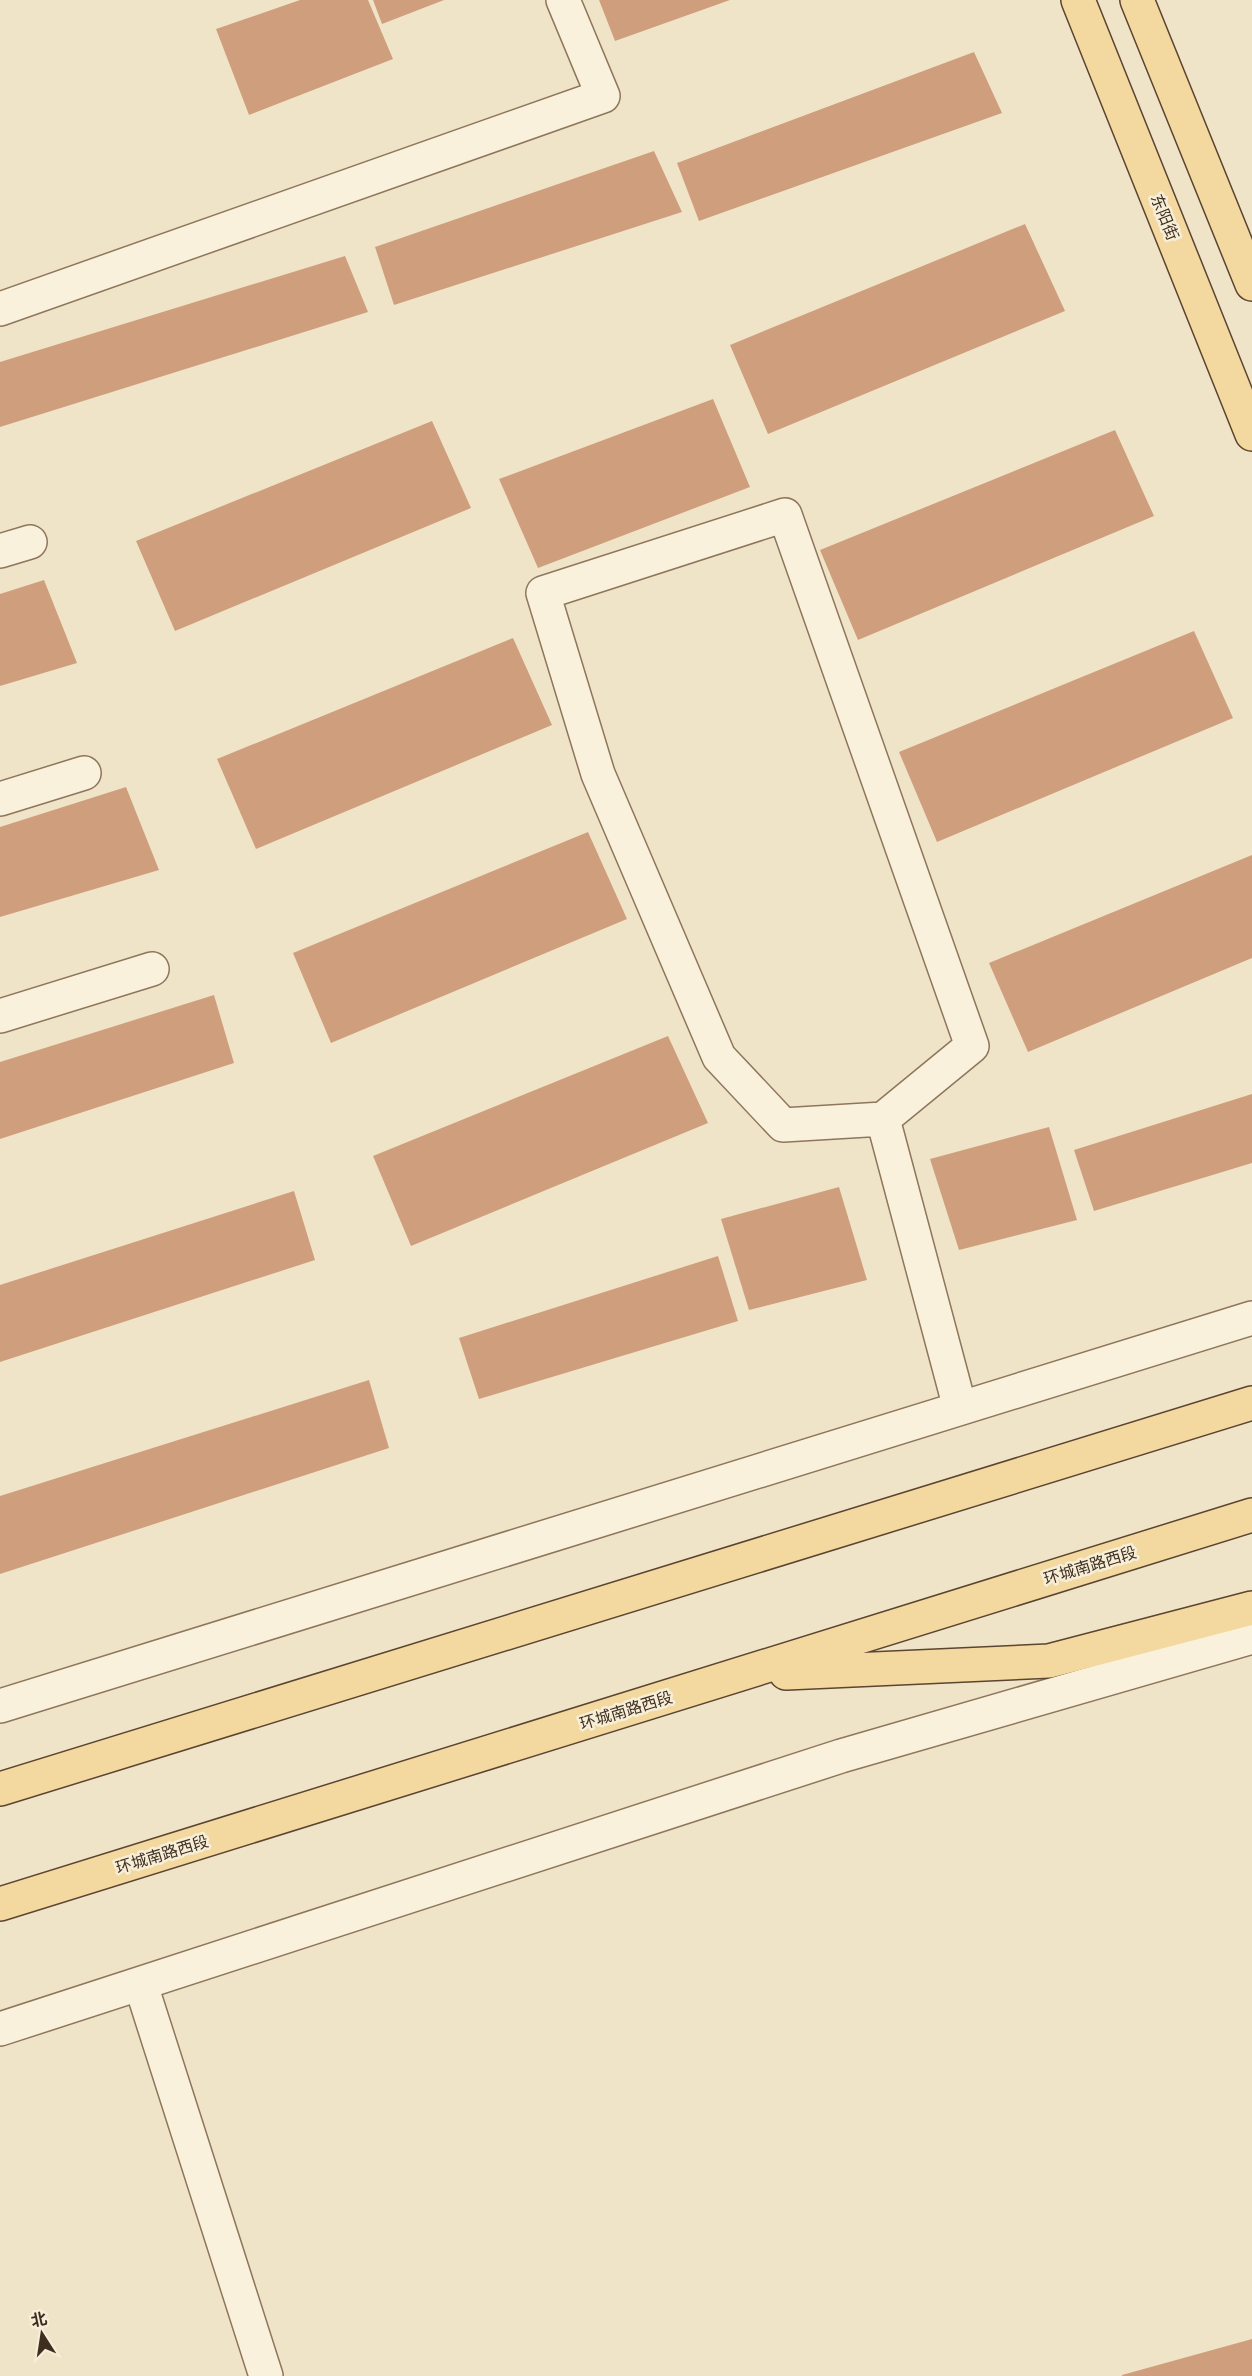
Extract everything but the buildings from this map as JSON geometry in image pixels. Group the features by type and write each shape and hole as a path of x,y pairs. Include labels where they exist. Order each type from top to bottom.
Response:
{"main road":[{"name":"东阳街","path":"1078,0 1252,434"},
{"path":"1137,0 1252,284"},
{"path":"0,1789 1252,1403"},
{"name":"环城南路西段","path":"0,1904 1252,1515"},
{"path":"739,1675 1049,1661 1252,1608"}],"street":[{"path":"0,309 603,96 563,0"},
{"path":"785,515 972,1046 883,1119 783,1125 719,1058 598,774 543,593 785,515"},
{"path":"0,799 84,773"},
{"path":"0,1016 152,969"},
{"path":"883,1119 960,1408"},
{"path":"0,1706 1252,1318"},
{"path":"0,2029 841,1756 1252,1637"},
{"path":"141,1985 266,2376"}]}
